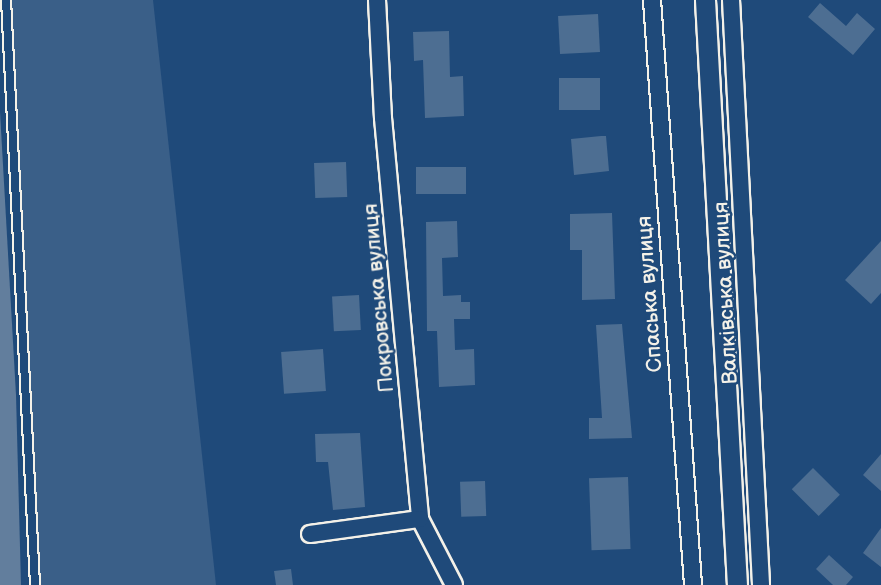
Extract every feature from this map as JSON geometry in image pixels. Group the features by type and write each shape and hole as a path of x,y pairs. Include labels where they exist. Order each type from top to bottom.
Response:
{"street":[{"name":"Покровська вулиця","path":"377,0 383,118 420,519 454,585"},
{"name":"Спаська вулиця","path":"652,0 693,585"},
{"path":"705,0 737,585"},
{"name":"Валківська вулиця","path":"732,0 761,585"},
{"path":"733,490 756,488"},
{"path":"310,534 420,519"}],"lane":[{"path":"6,0 35,585"}],"shaded area":[{"path":"6,0 153,0 216,585 35,585"},
{"path":"0,112 16,395 21,585 0,585"}],"building":[{"path":"820,3 846,26 857,13 875,29 853,55 808,17"},
{"path":"598,14 600,52 560,54 558,16"},
{"path":"449,31 450,77 463,76 464,116 425,118 423,60 414,61 413,32"},
{"path":"559,78 600,78 600,110 559,110"},
{"path":"606,136 609,171 574,175 571,139"},
{"path":"346,162 347,197 315,198 314,163"},
{"path":"416,167 466,167 466,194 416,194"},
{"path":"612,213 615,299 582,300 582,250 570,250 570,214"},
{"path":"457,221 458,257 442,258 443,296 461,295 461,302 470,302 470,319 454,319 455,350 474,349 475,385 439,387 437,331 427,331 426,222"},
{"path":"881,241 881,293 871,304 845,280"},
{"path":"359,295 361,330 334,331 332,296"},
{"path":"622,324 632,438 589,439 589,418 602,418 596,325"},
{"path":"323,349 326,391 284,394 281,352"},
{"path":"360,433 365,507 333,510 328,462 316,462 315,434"},
{"path":"881,454 881,491 863,475"},
{"path":"813,468 840,495 819,516 792,489"},
{"path":"628,477 631,549 592,550 589,478"},
{"path":"485,481 486,516 461,517 460,482"},
{"path":"881,528 881,567 863,553"},
{"path":"829,555 853,577 846,585 833,585 816,569"},
{"path":"291,569 293,585 276,585 274,571"}]}
